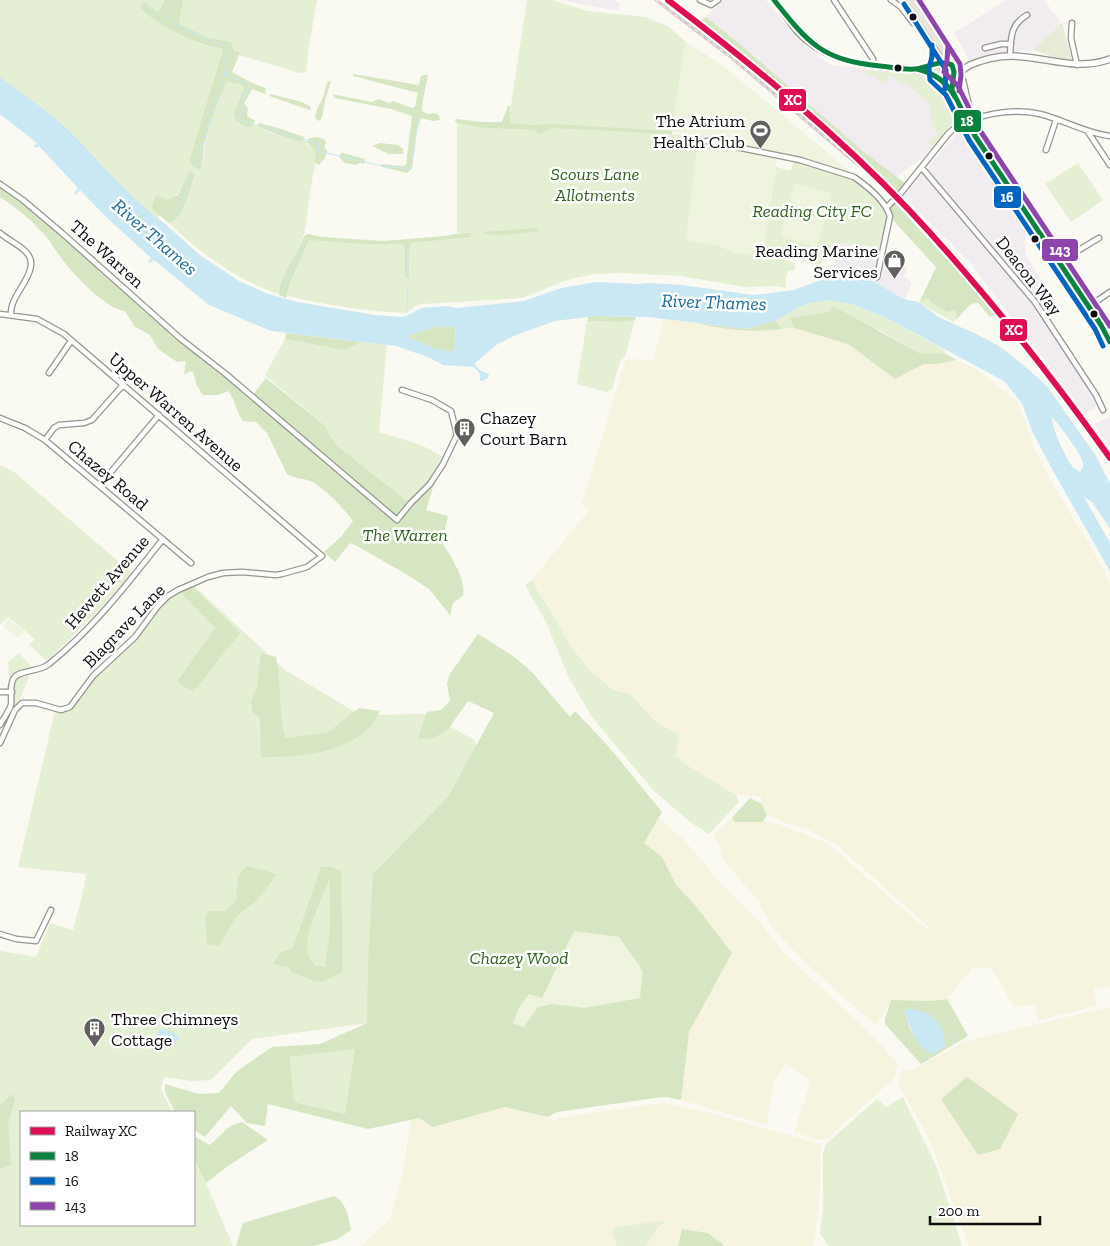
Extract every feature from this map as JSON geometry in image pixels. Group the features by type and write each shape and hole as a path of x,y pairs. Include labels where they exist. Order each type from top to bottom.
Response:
{"main road":[{"path":"910,0 951,64 954,76 952,90"},
{"path":"940,45 941,52 936,68 938,77 952,90 975,136 1110,342"},
{"path":"938,64 944,62 951,64"},
{"path":"938,77 948,81 954,76"}],"street":[{"path":"700,0 710,5 718,0"},
{"path":"774,0 800,33 820,50 845,61 874,66 918,69 938,77"},
{"path":"834,0 873,60 874,66"},
{"path":"891,0 901,6 914,23"},
{"path":"901,6 910,0"},
{"path":"1010,56 1017,22 1027,15"},
{"path":"1070,26 1077,65"},
{"path":"986,48 1001,44 1011,44"},
{"path":"954,76 968,66 980,61 1010,56 1077,65 1110,59"},
{"path":"918,69 938,64"},
{"path":"951,64 958,67 968,66"},
{"path":"963,80 970,110 977,117"},
{"path":"900,194 948,134 959,124 977,117 1000,113 1023,112 1040,114 1088,132 1110,136"},
{"path":"1046,150 1056,120"},
{"path":"1088,132 1110,165"},
{"path":"708,140 791,158 854,177 887,207 890,216 877,277"},
{"name":"Deacon Way","path":"922,168 1035,302 1096,395 1103,410"},
{"name":"The Warren","path":"0,184 24,200 62,232 181,339 227,375 397,520 430,484 443,464 457,435 451,411 432,400 402,390"},
{"path":"887,207 892,202"},
{"path":"0,233 27,252 31,259 30,269 25,282 12,304 11,314"},
{"path":"1059,262 1099,238"},
{"path":"1088,307 1110,292"},
{"name":"Upper Warren Avenue","path":"0,314 11,314 42,321 56,328 322,556"},
{"path":"49,373 71,341"},
{"path":"45,440 54,428 59,425 84,423 92,420 124,385"},
{"path":"100,485 159,416"},
{"name":"Chazey Road","path":"0,418 25,428 45,440 191,563"},
{"name":"Hewett Avenue","path":"0,725 11,706 12,682 17,675 39,670 48,665 107,609 163,539"},
{"name":"Blagrave Lane","path":"15,710 24,702 46,705 61,710 70,707 93,676 135,637 158,606 168,596 178,590 208,577 223,573 282,574 307,567 322,556"},
{"path":"0,692 12,692"},
{"path":"0,743 15,710 11,706"},
{"path":"0,934 36,941 52,910"}],"shaded area":[{"path":"561,0 614,0 620,4 619,10 612,10"},
{"path":"722,0 766,0 797,39 822,59 833,65 923,77 948,98 956,113 956,118 923,158 895,177 706,17"},
{"path":"1006,0 1044,0 1059,20 1059,24 1032,51 1015,51 1015,54 1005,53 970,61 954,33"},
{"path":"960,130 1025,230 1026,256 1051,295 1035,307 1099,404 1086,414 967,259 903,196"},
{"path":"840,243 880,247 885,249 884,254 900,259 899,264 907,268 904,277 912,282 905,299 873,281 874,277 833,271"},
{"path":"664,319 718,328 766,331 794,328 848,344 895,379 924,364 957,360 977,370 1016,400 1034,448 1058,493 1099,561 1110,585 1110,987 1094,989 1096,1006 1039,1020 1034,1005 1014,1007 992,968 972,968 947,999 931,1001 891,1000 876,1026 806,963 773,929 759,902 722,858 722,850 713,836 732,818 735,822 755,821 778,824 827,843 926,929 930,928 838,846 809,830 782,822 767,815 761,796 736,795 674,755 679,735 655,721 630,694 613,690 598,676 594,675 571,647 549,606 539,594 532,580 590,509 582,504 626,359 653,360"},
{"path":"1110,417 1110,447 1094,424"},
{"path":"658,818 685,841 724,887 760,923 786,955 861,1025 897,1064 893,1079 828,1138 819,1140 794,1132 811,1081 786,1063 773,1083 767,1125 681,1100 689,1032 732,953 694,904 676,885 662,858 644,843"},
{"path":"1110,1007 1110,1246 969,1246 929,1138 899,1085 901,1072 912,1070 966,1041"},
{"path":"663,1103 706,1112 820,1144 819,1206 813,1246 725,1246 708,1233 682,1229 678,1246 361,1246 390,1219 403,1173 411,1120 419,1118 433,1127 505,1107 548,1117 555,1122 557,1118"}],"green space":[{"path":"0,0 165,0 158,12 143,1 140,8 201,44 223,49 189,161 192,166 203,165 208,133 226,82 240,84 244,87 234,113 252,127 253,125 271,133 308,141 307,143 316,152 314,162 316,163 304,234 296,256 285,274 279,294 249,282 220,265 169,223 184,207 194,173 157,219 118,182 69,130 0,77"},
{"path":"165,0 183,0 179,24 209,38 231,42 233,50 240,53 232,72 266,88 265,94 252,89 244,104 248,108 247,116 255,121 252,127 244,126 236,121 234,113 244,87 240,84 226,82 207,134 200,170 192,166 189,161 223,49 192,40 160,24 140,8 143,1 158,12"},
{"path":"183,0 317,0 306,72 300,73 239,55 240,53 233,50 230,42 209,38 179,24"},
{"name":"Scours Lane Allotments","path":"527,0 552,0 587,11 646,17 667,26 685,41 672,134 691,135 708,139 707,142 699,141 713,243 735,253 772,256 795,263 795,270 789,271 786,275 786,288 776,286 745,287 681,276 620,273 595,274 570,279 522,298 422,304 415,306 407,313 332,305 287,296 291,281 310,237 324,240 406,242 410,273 410,243 471,236 457,233 457,123 504,129 552,128 508,125"},
{"path":"706,17 864,152 905,183 898,192 792,93 700,20"},
{"path":"1062,22 1072,61 1054,59 1049,55 1033,50"},
{"name":"The Atrium Health Club","path":"685,41 726,68 848,170 847,173 778,153 763,255 735,253 715,244 686,240 698,141 707,142 707,139 672,131"},
{"path":"862,70 911,74 923,77 942,92 952,106 956,118 931,149 928,141 938,135 930,124 933,122 930,117 930,104 905,82 902,85 891,75 883,84 873,75 870,77"},
{"path":"353,74 419,85 421,76 428,75 422,111 428,114 435,113 439,115 440,120 433,121 421,118 417,130 412,169 407,173 382,167 381,164 403,166 406,164 412,116 391,109 335,98 332,94 372,102 378,99 389,103 393,101 412,108 415,107 418,93 353,76"},
{"path":"328,81 331,82 322,118 319,121 315,118 315,115"},
{"path":"271,94 302,102 311,107 310,110 269,96"},
{"path":"508,106 510,106 510,123 672,131 671,134 553,128 538,134 534,130 484,128 455,121 456,119 502,122"},
{"path":"259,123 304,137 303,141 297,141 257,127"},
{"path":"309,138 324,139 326,143 324,147 327,151 325,158 319,165 314,162 316,152 307,142"},
{"path":"380,143 398,145 403,149 403,154 389,154 372,146"},
{"path":"343,153 365,159 364,164 345,163 340,158 340,154"},
{"name":"Reading City FC","path":"794,161 859,183 886,212 887,218 880,247 840,243 837,254 825,253 821,265 763,251 776,167 791,171"},
{"path":"1078,163 1103,200 1071,222 1045,184"},
{"path":"190,171 194,173 194,176 186,203 179,215 169,223 153,210 152,206 156,195 167,200 178,195"},
{"path":"795,183 832,194 817,247 780,237"},
{"name":"The Warren","path":"0,186 22,202 251,397 266,378 324,425 336,445 408,502 434,484 426,510 448,516 442,542 457,568 463,589 463,596 453,603 450,615 429,589 357,546 350,543 335,562 324,552 341,537 353,521 344,510 315,484 287,474 267,433 256,422 243,421 228,391 218,395 203,395 197,386 193,371 184,374 186,361 177,362 158,349 150,335 134,326 125,311 110,305 84,284 65,263 43,233 21,212 0,197"},
{"path":"894,202 995,314 990,317 978,303 974,303 955,320 956,312 954,310 947,312 932,303 928,298 920,301 936,267 891,218 891,208"},
{"path":"537,228 538,231 518,234 484,234 485,232"},
{"path":"471,233 471,237 410,243 409,278 405,278 405,247 403,244 365,244 309,240 291,281 286,298 279,295 285,273 298,251 304,236 308,234 322,237 384,241"},
{"path":"930,298 932,303 947,312 954,309 956,312 954,322 919,303"},
{"path":"827,300 851,304 885,317 945,350 944,353 921,354 879,330 828,312 791,318 794,328 782,329 776,320 806,304"},
{"path":"832,307 921,354 944,353 957,360 924,364 895,379 848,344 794,328 790,318 828,312"},
{"path":"588,317 636,317 635,320 622,322 587,321"},
{"path":"635,320 625,357 620,361 612,389 606,392 577,384 587,321 622,322"},
{"path":"776,320 782,329 739,330 697,323 748,329"},
{"path":"438,326 455,327 456,344 454,351 442,351 409,337 410,335"},
{"path":"286,333 362,342 344,350 285,339"},
{"path":"285,339 344,350 362,342 387,345 379,432 421,445 444,457 431,481 408,503 336,445 324,425 265,375"},
{"path":"0,465 13,471 132,573 104,605 47,661 29,645 35,639 8,617 0,625"},
{"path":"532,580 571,647 594,675 613,690 630,694 655,721 679,735 675,756 736,795 739,802 709,834 690,822 653,790 592,717 569,678 546,622 525,585"},
{"path":"193,585 285,670 360,715 428,714 474,740 485,762 367,1023 252,1039 211,1080 192,1081 164,1077 161,1089 172,1111 20,1111 20,1226 195,1226 195,1161 233,1246 0,1246 0,951 36,957 50,923 73,930 86,874 18,867 55,711 66,711 72,707 86,687 175,593"},
{"path":"194,588 240,633 193,692 177,682 215,628 180,592"},
{"path":"8,619 24,631 18,638 3,626"},
{"name":"Chazey Wood","path":"478,634 513,656 531,671 570,717 575,711 609,747 662,812 644,843 662,857 676,885 694,904 732,953 689,1032 681,1100 667,1097 655,1098 557,1112 548,1117 505,1107 433,1127 419,1118 368,1129 268,1104 265,1126 247,1123 231,1106 205,1137 195,1131 195,1111 174,1111 165,1092 165,1084 199,1094 219,1093 237,1071 272,1047 320,1044 367,1023 373,874 448,797 494,713 468,701 449,728 433,739 418,738 427,712 441,710 450,701 447,684 450,674","holes":["355,1049 345,1114 294,1102 290,1057"]},
{"path":"19,653 33,668 18,672 10,682 8,662"},
{"path":"261,653 276,657 281,718 285,738 327,733 359,708 380,711 373,724 356,738 331,750 303,755 261,757 260,718 253,713 251,701 257,687"},
{"path":"28,674 29,677 15,705 12,703 15,679 20,675"},
{"path":"750,798 762,804 767,815 763,822 735,822 732,818"},
{"path":"247,866 277,874 258,899 236,917 219,946 207,944 205,918 208,911 225,911 236,901 238,876"},
{"path":"321,867 332,867 341,871 343,971 327,980 317,982 290,971 289,967 273,964 281,952 293,948","holes":["330,878 330,929 325,967 316,966 308,954 307,941 319,903"]},
{"path":"574,931 619,937 643,971 640,998 584,1008 553,1004 538,1007 524,1027 513,1023 518,1009 529,994 542,998"},
{"path":"947,999 968,1036 921,1064 885,1024 885,1019 891,1000 931,1001","holes":["912,1009 925,1050 910,1029 905,1013 907,1010"]},
{"path":"356,1049 345,1114 294,1102 290,1057"},
{"path":"967,1077 1018,1114 1000,1149 978,1155 941,1099"},
{"path":"11,1094 15,1099 8,1124 11,1165 0,1169 0,1106"},
{"path":"903,1097 937,1168 962,1246 829,1246 820,1234 823,1210 823,1155 825,1145 877,1099 886,1107"},
{"path":"242,1122 268,1140 206,1183 195,1161 195,1137 210,1145 230,1126"},
{"path":"334,1196 344,1206 351,1230 338,1239 314,1246 236,1246 243,1223"},
{"path":"659,1221 664,1223 659,1226 645,1246 617,1246 612,1232 614,1228"},
{"path":"682,1229 708,1233 725,1246 678,1246"}],"water":[{"name":"River Thames","path":"0,77 69,130 118,182 200,255 239,281 268,294 297,302 375,315 401,317 422,308 447,306 457,308 524,301 561,288 597,282 682,285 753,295 794,290 821,280 840,277 873,281 904,299 918,302 940,318 999,346 1047,386 1096,456 1110,484 1110,528 1092,502 1084,497 1110,543 1110,571 1032,431 1022,403 1004,381 885,317 851,304 827,300 806,304 776,320 748,329 648,317 596,316 555,321 516,335 496,345 474,364 481,371 489,374 488,378 482,381 480,380 480,374 474,367 443,365 428,357 396,346 271,331 209,305 154,260 150,263 148,262 151,258 80,190 76,195 74,193 78,188 39,146 36,148 34,146 37,143 0,114","holes":["438,326 455,327 456,344 454,351 437,349 409,337 410,335","1052,417 1079,454 1083,464 1080,472 1073,467 1063,450 1056,435"]},
{"path":"912,1009 927,1013 937,1021 943,1032 945,1047 932,1054 926,1051 918,1042 905,1013 907,1010"},
{"path":"164,1029 177,1034 179,1039 175,1044 164,1042 156,1044 154,1042 159,1030"}],"waterway":[{"path":"142,3 192,33 227,46 228,56 224,77 195,167"},
{"path":"225,74 248,83 239,120 296,137"},
{"path":"300,138 319,143 318,151 382,166 411,169 419,115"},
{"name":"River Thames","path":"169,222 181,205 192,173"},
{"path":"408,242 408,282"},
{"path":"281,295 303,244"},
{"path":"407,312 408,287"}],"railway":[{"path":"656,0 732,58 858,165"}],"rail line":[{"name":"XC","path":"668,0 731,49 823,127 910,211 1014,331 1110,458"}],"transit line":[{"name":"18","path":"774,0 808,39 830,54 860,63 906,69 915,69 938,63 952,65 954,72 952,90 975,136 1101,325 1110,342"},
{"name":"143","path":"919,0 960,64 959,91"},
{"name":"16","path":"904,4 946,70 945,89"},
{"name":"16","path":"932,45 932,57 929,68 930,80 946,95 969,140 1095,329 1103,346"},
{"name":"143","path":"948,45 944,72 958,86 981,132 1110,326"},
{"name":"18","path":"917,69 939,79 955,97"}],"place":[{"name":"The Atrium Health Club","path":"761,150"},
{"name":"Reading Marine Services","path":"894,280"},
{"name":"Chazey Court Barn","path":"464,447"},
{"name":"Three Chimneys Cottage","path":"95,1048"}]}
